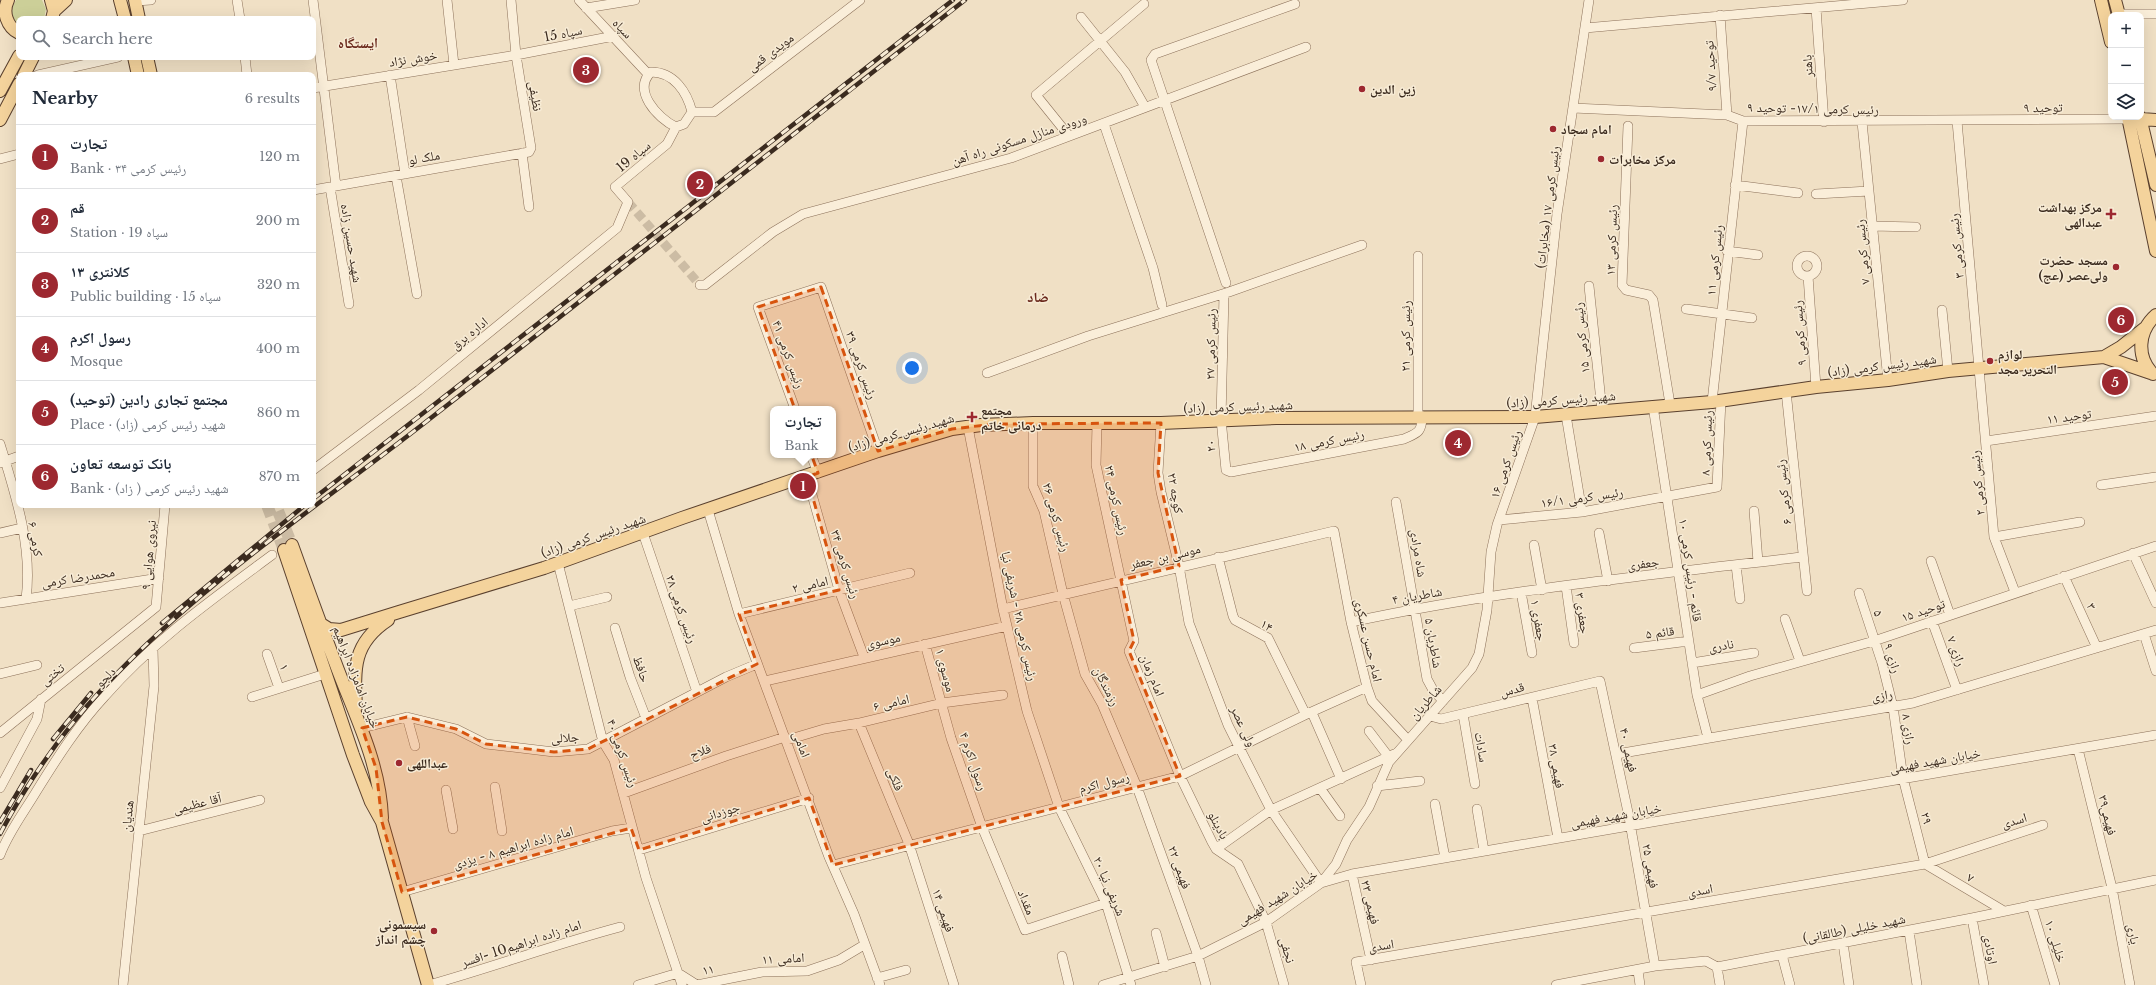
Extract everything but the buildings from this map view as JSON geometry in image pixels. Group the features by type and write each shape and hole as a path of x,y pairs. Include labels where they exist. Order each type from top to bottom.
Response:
{"main road":[{"path":"8,0 3,16 16,33"},
{"path":"53,7 66,0"},
{"path":"120,0 124,16"},
{"path":"2101,0 2108,29"},
{"path":"2115,0 2118,12"},
{"path":"135,1 138,16"},
{"path":"0,91 17,60"},
{"path":"30,72 32,60"},
{"path":"135,60 137,72"},
{"path":"148,60 150,72"},
{"path":"0,120 16,90"},
{"path":"2144,119 2156,120"},
{"path":"2134,120 2156,251"},
{"path":"2135,120 2156,185"},
{"path":"2154,375 2142,356 2141,347 2156,304"},
{"path":"2104,356 2121,347 2151,321"},
{"path":"2104,356 2154,375"},
{"name":"شهید رئیس کرمی (زاد)","path":"321,624 329,629 341,630 558,563 631,535 642,533 878,451 952,429 994,424 1161,423 1221,419 1420,416 1535,417 1716,401 1816,387 1888,380 1948,371 2104,356"},
{"name":"خیابان امامزاده ابراهیم","path":"382,822 381,795 376,768 321,624 288,548 325,674 371,802 382,822 429,985"},
{"path":"356,716 355,669 363,642 375,628 399,612"},
{"path":"353,755 359,759 366,756 368,752 367,742"}],"street":[{"path":"135,1 151,0"},
{"path":"237,0 240,16"},
{"name":"شهید حسین زاده","path":"313,0 315,16"},
{"path":"447,0 454,65"},
{"name":"نظیفی","path":"511,0 516,55 531,150 522,153"},
{"name":"سپاه","path":"579,0 648,74"},
{"path":"586,8 635,0"},
{"name":"مویدی قمی","path":"692,112 714,112 860,0"},
{"name":"رئیس کرمی ۱۷ (مخابرات)","path":"1535,417 1557,214 1589,0"},
{"path":"1585,28 1903,0"},
{"path":"1069,136 1036,95 1144,4"},
{"path":"1226,283 1151,60 1155,54 1295,4"},
{"name":"باهنر","path":"1816,8 1824,122"},
{"path":"2144,14 2156,14"},
{"name":"توحید ۹/۷","path":"1720,15 1727,115"},
{"path":"1081,16 1125,72 1145,107"},
{"name":"شهید حسین زاده","path":"316,26 333,186 349,304"},
{"name":"سپاه 15","path":"516,55 614,36"},
{"name":"ورودی منازل مسکونی راه آهن","path":"702,285 772,232 802,214 1011,158 1306,47"},
{"name":"خوش نژاد","path":"316,87 516,55"},
{"path":"40,72 102,60"},
{"path":"246,60 248,72"},
{"path":"651,72 662,72 673,78 686,95 692,112 689,120 684,124 676,127 667,123 647,99 643,88 645,78 648,74 651,72"},
{"path":"390,75 400,175 417,294"},
{"name":"رئیس کرمی ۱۷/۱- توحید ۹","path":"1573,108 1727,115 1743,121 1957,121"},
{"name":"توحید ۹","path":"1957,121 2108,118"},
{"name":"رئیس کرمی ۱۱","path":"1716,401 1721,315 1727,251 1743,121"},
{"name":"رئیس کرمی ۳","path":"1957,121 1980,368"},
{"name":"رئیس کرمی ۷","path":"1862,122 1888,380"},
{"path":"1104,124 1153,268 1162,305"},
{"name":"رئیس کرمی ۱۳","path":"1628,126 1622,285 1626,290 1649,295 1653,300 1670,404"},
{"name":"سپاه 19","path":"628,202 615,187 667,144 676,127"},
{"path":"522,153 528,207"},
{"name":"ملک لو","path":"316,189 522,153"},
{"path":"0,159 16,155"},
{"path":"1735,185 1798,193"},
{"path":"1816,194 1869,191"},
{"name":"اداره برق","path":"316,468 419,390 580,260 617,228 628,202"},
{"path":"1872,226 1916,227"},
{"path":"986,373 1088,336 1224,294 1362,245"},
{"path":"1727,251 1758,255"},
{"name":"رئیس کرمی ۲۱","path":"1418,256 1420,416"},
{"name":"رئیس کرمی ۹","path":"1808,276 1816,387"},
{"name":"رئیس کرمی ۱۵","path":"1589,286 1602,411"},
{"name":"رئیس کرمی ۳۹","path":"758,307 820,287 878,451"},
{"name":"رئیس کرمی ۲۷","path":"1221,419 1224,294"},
{"name":"رئیس کرمی ۴۱","path":"758,307 794,406"},
{"path":"1686,309 1721,315 1752,318"},
{"path":"1942,310 1948,371"},
{"name":"رئیس کرمی ۲","path":"1980,368 1994,537 2015,592"},
{"name":"رئیس کرمی ۶","path":"1786,391 1802,557 1807,591"},
{"name":"رئیس کرمی ۸","path":"1716,401 1717,487"},
{"name":"قائم - رئیس کرمی ۱۰","path":"1653,406 1668,496 1697,695 1708,738"},
{"path":"1566,415 1582,512"},
{"name":"رئیس کرمی ۱۸","path":"1226,470 1231,472 1404,440 1419,431 1422,426 1420,416"},
{"name":"توحید ۱۱","path":"1986,442 2156,416"},
{"name":"رئیس کرمی ۱۶","path":"1499,520 1535,417"},
{"name":"۲۰","path":"1221,419 1226,470"},
{"name":"رئیس کرمی ۲۶","path":"1033,423 1033,486 1044,511 1063,594"},
{"name":"کوچه ۲۲","path":"1161,423 1158,473 1161,492 1179,566"},
{"name":"رئیس کرمی ۲۴","path":"1097,424 1096,465 1121,580"},
{"name":"رئیس کرمی ۲۸ - شریفی نیا","path":"968,428 1007,626 1027,712 1059,807"},
{"name":"کرمی ۶","path":"0,444 2,462 15,478"},
{"path":"2,462 16,457"},
{"path":"811,458 812,475"},
{"name":"رئیس کرمی ۳۴","path":"812,475 839,590 864,657"},
{"path":"2101,485 2156,477"},
{"name":"رئیس کرمی ۱۶/۱","path":"1499,520 1582,512 1717,487"},
{"name":"شاه مرادی","path":"1396,502 1415,608"},
{"name":"کرمی ۶","path":"19,508 28,561 26,599"},
{"name":"نیروی هوایی ۹","path":"156,607 165,508"},
{"name":"امامی","path":"708,510 739,614 757,664 765,681 833,865 854,914 878,982"},
{"path":"1754,511 1758,562"},
{"name":"شاطریان","path":"1320,883 1336,864 1347,840 1369,807 1392,755 1408,740 1472,668 1479,654 1488,597 1491,552 1499,520"},
{"path":"1994,537 2080,522"},
{"path":"0,534 22,528"},
{"name":"موسی بن جعفر","path":"1004,609 1179,566 1334,531"},
{"name":"امام حسن عسکری","path":"1334,531 1351,622 1367,687 1372,701 1408,740"},
{"name":"رئیس کرمی ۳۸","path":"642,533 698,692"},
{"path":"1599,533 1608,581"},
{"path":"1534,545 1542,590"},
{"name":"توحید ۱۵","path":"1697,695 1750,676 1874,641 2015,592 2156,546"},
{"path":"2133,553 2156,603"},
{"name":"دلجو","path":"0,855 26,807 61,752 105,696 152,649 217,596 272,555"},
{"name":"۱۴","path":"1218,557 1235,620 1268,638 1304,711 1313,715 1341,779"},
{"name":"جعفری","path":"1488,597 1802,557"},
{"path":"1931,561 1950,615"},
{"name":"رئیس کرمی ۴۰","path":"558,563 603,742 614,760 624,793 631,828 682,985"},
{"path":"1736,565 1740,599"},
{"name":"ولی عصر","path":"1179,566 1189,623 1228,725 1271,810 1320,883"},
{"name":"امامی ۲","path":"739,614 910,573"},
{"name":"۳","path":"2064,576 2097,648"},
{"name":"محمدرضا کرمی","path":"0,603 159,578"},
{"name":"امام زمان","path":"1121,580 1134,641 1129,651 1180,776"},
{"name":"جعفری ۳","path":"1566,586 1574,643"},
{"name":"جعفری ۱","path":"1521,592 1532,653"},
{"name":"۵","path":"1859,593 1874,641"},
{"name":"رزمندگان","path":"1063,594 1085,674 1102,704 1137,787"},
{"path":"569,606 607,597"},
{"name":"شاطریان ۴","path":"1351,622 1415,608 1488,597"},
{"name":"تختی","path":"0,788 36,718 41,699 156,607"},
{"name":"شاطریان ۵","path":"1415,608 1427,679 1433,690 1443,701"},
{"path":"1786,619 1800,662"},
{"name":"رازی ۷","path":"1932,622 1957,690"},
{"name":"موسوی","path":"765,681 864,657 1007,626"},
{"name":"حافظ","path":"615,628 627,670 646,718"},
{"name":"رازی","path":"1617,754 1893,707 1957,690 2156,630"},
{"path":"2144,634 2156,671"},
{"name":"قائم ۵","path":"1634,648 1689,641"},
{"name":"رازی ۹","path":"1874,641 1882,663 1893,707"},
{"name":"موسوی ۱","path":"925,644 942,703"},
{"name":"هندیان","path":"123,985 154,686 152,649"},
{"name":"نادری","path":"1692,663 1754,653"},
{"name":"۱","path":"267,654 279,688"},
{"name":"جلالی","path":"362,728 407,717 456,729 486,744 554,752 588,749 646,718 757,664"},
{"path":"0,674 37,665"},
{"path":"252,697 325,674"},
{"name":"قدس","path":"1430,716 1441,719 1600,681"},
{"name":"فهیمی ۴۰","path":"1600,681 1617,754 1631,825"},
{"name":"رسول اکرم","path":"833,865 909,844 982,827 1180,776 1309,713 1367,687"},
{"name":"امامی ۶","path":"786,739 942,703 1003,695"},
{"name":"فهیمی ۳۸","path":"1532,698 1558,838"},
{"path":"0,733 41,699"},
{"name":"رسول اکرم ۴","path":"942,703 951,738 982,827"},
{"name":"رازی ۸","path":"1893,707 1903,778"},
{"name":"سادات","path":"1463,714 1475,784"},
{"path":"407,717 415,746"},
{"name":"فلکی","path":"859,723 909,844"},
{"path":"1216,849 1271,810 1392,755 1369,731"},
{"name":"خیابان شهید فهیمی","path":"1103,985 1130,981 1198,956 1266,922 1320,883 1352,874 2156,735"},
{"name":"فلاح","path":"624,793 726,756 786,739"},
{"name":"فهیمی۳۹","path":"2078,749 2112,888"},
{"name":"بادینلو","path":"1180,776 1216,849 1238,864 1266,922"},
{"name":"۲۹","path":"1903,778 1925,864"},
{"path":"1377,786 1420,781"},
{"path":"495,787 502,830"},
{"name":"فهیمی ۲۲","path":"1137,787 1198,956 1206,985"},
{"path":"1320,788 1340,816"},
{"path":"446,790 453,829"},
{"name":"جوزدانی","path":"639,850 809,798"},
{"name":"آقا عظیمی","path":"139,831 260,800"},
{"path":"1435,804 1445,858"},
{"name":"۲۰ شریفی نیا","path":"1059,807 1106,903 1130,981"},
{"path":"1477,809 1484,851"},
{"name":"فهیمی ۲۵","path":"1631,825 1655,966"},
{"name":"اسدی","path":"1361,985 1356,962 1646,913 1834,878 1925,864 2044,825"},
{"name":"مقداد","path":"982,827 1025,930 1106,903"},
{"name":"امام زاده ابراهیم ۸ - یزدی","path":"402,892 612,831 631,828"},
{"name":"فهیمی ۱۴","path":"909,844 954,985"},
{"name":"۷","path":"1925,864 2004,912"},
{"name":"فهیمی ۲۳","path":"1352,874 1371,960"},
{"name":"شهید خلیلی (طالقانی)","path":"1556,985 1638,971 1655,966 1706,961 1717,967 1909,931 2156,880"},
{"name":"یاری","path":"2112,888 2130,985"},
{"name":"خلیلی ۱۰","path":"2031,905 2055,985"},
{"name":"اوتادی","path":"1972,918 1984,985"},
{"name":"نجفی","path":"1266,922 1284,985"},
{"name":"امام زاده ابراهیم10 -افسر","path":"429,985 495,966 556,945 620,926"},
{"path":"1909,931 1917,985"},
{"path":"1156,933 1165,967"},
{"path":"1843,943 1849,985"},
{"name":"امامی ۱۱","path":"746,974 772,971 807,971 839,960 864,945"},
{"path":"1782,955 1790,985"},
{"path":"1062,956 1069,985"},
{"path":"1717,967 1720,985"},
{"path":"878,982 906,970"},
{"path":"1638,971 1640,985"},
{"path":"638,985 678,973"},
{"name":"۱۱","path":"678,973 697,985 746,974"}],"highlighted area":[{"path":"821,287 878,451 952,429 994,424 1161,423 1158,473 1179,566 1121,580 1134,641 1129,651 1180,776 833,865 809,798 639,850 631,828 402,892 382,822 376,768 362,728 407,717 456,729 486,744 554,752 588,749 757,664 739,614 839,590 807,477 818,473 758,307"}],"green space":[{"path":"16,0 42,0 46,9 45,16 16,16 16,22 12,14"}],"tunnel":[{"path":"628,202 700,285"},
{"path":"268,508 284,550"},
{"path":"278,511 292,545"}],"railway":[{"path":"316,497 953,0"},
{"path":"316,505 427,421 965,0"},
{"path":"162,623 301,508"},
{"path":"0,834 22,795 47,757 74,721 104,687 140,650 179,615 260,548 313,508"},
{"path":"53,739 91,693"},
{"path":"0,822 31,770"}],"place":[{"name":"کلانتری ۱۳","path":"586,70"},
{"name":"زین الدین","path":"1362,89"},
{"name":"امام سجاد","path":"1553,129"},
{"name":"مرکز مخابرات","path":"1601,159"},
{"name":"قم","path":"700,184"},
{"name":"مرکز بهداشت عبدالهی","path":"2111,214"},
{"name":"مسجد حضرت ولی‌عصر (عج)","path":"2116,267"},
{"name":"بانک توسعه تعاون","path":"2121,320"},
{"name":"لوازم التحریر مجد","path":"1990,361"},
{"name":"مجتمع تجاری رادین (توحید)","path":"2115,382"},
{"name":"مجتمع درمانی خاتم","path":"972,417"},
{"name":"رسول اکرم","path":"1458,443"},
{"name":"تجارت","path":"803,486"},
{"name":"عبداللهی","path":"399,763"},
{"name":"سیسمونی چشم انداز","path":"434,931"}],"district":[{"name":"ایستگاه","path":"358,43"},
{"name":"ضاد","path":"1038,297"}]}
